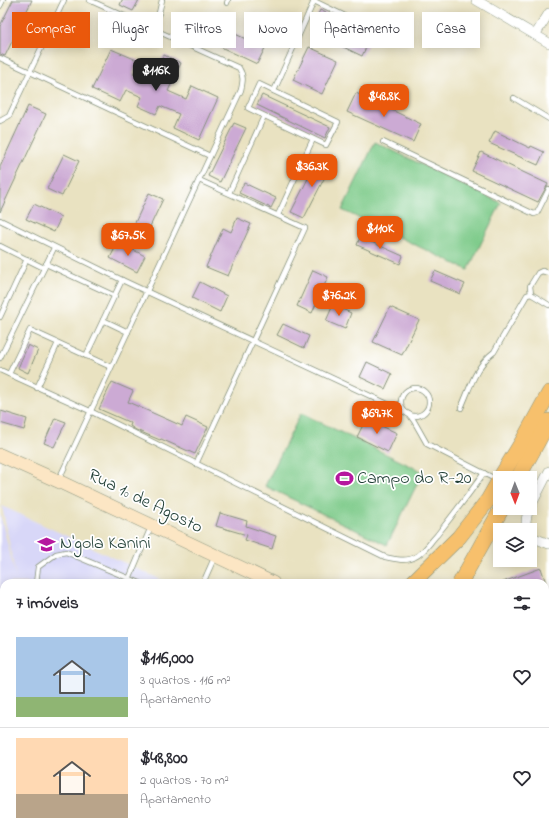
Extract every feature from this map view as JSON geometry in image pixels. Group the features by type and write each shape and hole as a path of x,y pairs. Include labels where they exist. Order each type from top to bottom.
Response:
{"main road":[{"path":"505,471 549,393"},
{"path":"522,471 549,420"},
{"name":"Rua 1º de Agosto","path":"0,455 264,579"},
{"path":"416,579 459,537 488,500 493,491"},
{"path":"462,579 498,515"}],"street":[{"path":"476,0 549,43"},
{"path":"535,35 549,13"},
{"path":"537,494 549,471"},
{"path":"537,539 549,544"}],"lane":[{"path":"0,6 3,0"},
{"path":"0,121 9,116 64,0"},
{"path":"89,0 116,12"},
{"path":"159,12 162,0"},
{"path":"274,91 313,1 335,12"},
{"path":"58,481 241,90 243,74 239,68 163,33"},
{"path":"0,58 210,156"},
{"path":"259,84 274,91 338,122 326,146 248,108 259,84"},
{"path":"514,98 549,119"},
{"path":"229,193 264,116"},
{"path":"278,215 312,139"},
{"path":"383,142 534,214 537,213 549,189"},
{"path":"196,464 305,228 199,180"},
{"path":"0,220 54,248 409,414 418,415 426,411 430,402 429,397 423,390 414,388 410,389 403,395 401,403 405,411 409,414 414,421 427,444 493,476"},
{"path":"0,246 115,296"},
{"path":"0,358 54,248"},
{"path":"0,317 27,259"},
{"path":"549,273 542,271 538,273 530,286 532,294 549,305"},
{"path":"86,356 122,280"},
{"path":"461,408 481,364 486,357 494,352 527,295 532,294"},
{"path":"103,320 128,332"},
{"path":"9,374 30,330 111,367"},
{"path":"37,388 58,343"},
{"path":"0,370 90,411 385,558 398,560 415,558 426,548 484,473"},
{"path":"36,579 38,567 56,554 66,552 129,578 151,526"},
{"path":"205,579 215,556"}],"shaded area":[{"name":"N'gola Kanini","path":"2,506 159,579 0,579 0,513 16,578"}],"green space":[{"path":"375,142 501,203 468,270 342,210"},
{"name":"Campo do R-20","path":"301,413 423,472 387,545 265,486"}],"building":[{"path":"13,0 32,0 26,12 12,12 12,41 5,56 0,54 0,26"},
{"path":"122,0 139,0 133,11 120,5"},
{"path":"236,34 244,38 244,48 265,48 257,64 223,48 236,48"},
{"path":"309,47 338,60 322,94 293,80"},
{"path":"345,48 366,48 362,56"},
{"path":"111,49 139,61 133,74 151,82 164,55 181,63 168,91 186,99 192,86 218,98 199,140 173,128 179,114 160,106 156,114 138,106 142,97 126,90 120,102 92,89"},
{"path":"356,93 421,124 413,142 347,112"},
{"path":"262,95 330,127 325,138 257,105"},
{"path":"28,106 46,114 0,212 0,167"},
{"path":"234,123 246,128 220,182 208,176"},
{"path":"495,131 530,148 531,146 544,152 538,165 489,143"},
{"path":"481,152 548,184 538,202 472,171"},
{"path":"64,154 79,161 62,196 47,189"},
{"path":"319,157 332,163 304,218 291,212"},
{"path":"244,183 276,198 271,208 239,193"},
{"path":"149,193 163,199 146,235 132,229"},
{"path":"34,204 61,217 54,232 26,219"},
{"path":"237,218 251,224 228,276 206,267 223,228 231,232"},
{"path":"360,237 403,256 400,264 357,245"},
{"path":"118,242 145,256 137,272 110,258"},
{"path":"313,270 328,277 312,313 297,306"},
{"path":"435,271 465,284 460,294 430,281"},
{"path":"200,282 227,296 220,312 192,298"},
{"path":"333,305 351,313 345,329 326,321"},
{"path":"390,307 419,320 402,355 373,342"},
{"path":"283,324 309,336 304,348 277,335"},
{"path":"28,345 38,350 28,373 18,368"},
{"path":"367,362 392,374 385,389 360,377"},
{"path":"112,382 133,391 128,402 182,426 186,417 208,427 195,454 136,430 130,426 131,423 99,409"},
{"path":"1,411 27,419 24,430 0,423"},
{"path":"55,418 66,422 54,447 44,443"},
{"path":"366,419 397,433 388,452 357,437"},
{"path":"220,513 247,521 246,526 276,536 272,549 245,540 247,535 216,526"},
{"path":"541,568 545,579 511,579"}],"place":[{"name":"Campo do R-20","path":"344,479"},
{"name":"N'gola Kanini","path":"47,544"}]}
